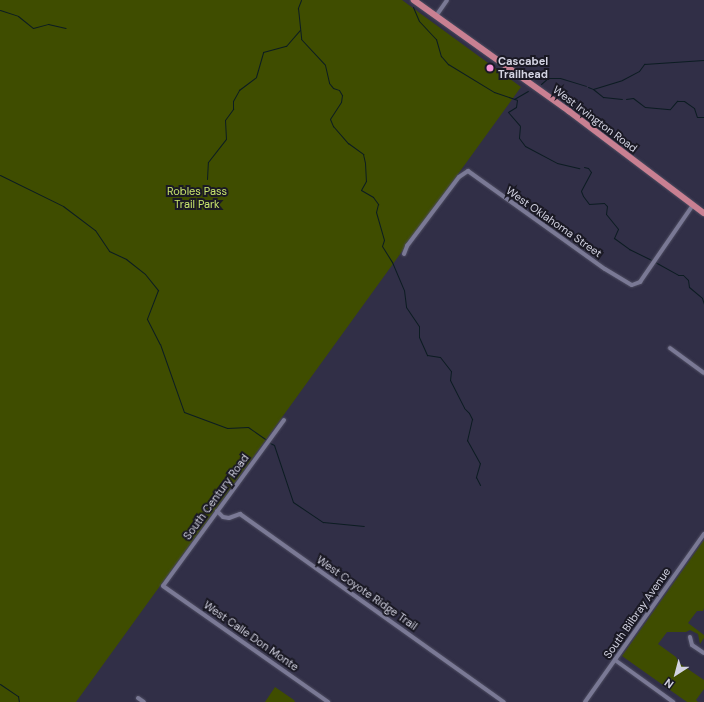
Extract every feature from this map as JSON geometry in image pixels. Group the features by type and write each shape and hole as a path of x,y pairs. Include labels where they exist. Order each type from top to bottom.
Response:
{"main road":[{"name":"West Irvington Road","path":"414,0 569,111 704,213"}],"street":[{"path":"436,16 447,0"},
{"name":"West Oklahoma Street","path":"404,254 407,246 459,177 468,171 604,269 632,285 640,282 692,205"},
{"path":"670,348 704,373"},
{"name":"South Century Road","path":"163,586 284,420"},
{"name":"West Coyote Ridge Trail","path":"217,511 223,517 229,518 240,514 504,702"},
{"name":"South Bilbray Avenue","path":"585,702 704,534"},
{"name":"West Calle Don Monte","path":"163,586 328,702"},
{"path":"690,637 692,645 704,653"},
{"path":"615,660 670,701"},
{"path":"138,698 144,702"}],"green space":[{"name":"Robles Pass Trail Park","path":"0,0 402,0 521,87 76,702 0,702"},
{"path":"704,540 704,608 703,611 697,611 688,623 704,635 704,638 700,644 698,634 690,630 686,632 667,632 658,644 676,657 679,663 704,680 704,689 696,700 698,702 687,702 622,656"},
{"path":"275,687 294,700 295,702 265,702"}],"waterway":[{"path":"301,0 298,8 301,39 325,65 329,83 333,88 339,90 342,95 341,102 330,119 333,126 348,143 363,154 366,181 361,190 373,197 378,204 376,212 384,240 382,246 392,262 404,290 406,307 419,326 419,337 427,355 440,357 451,371 450,380 464,408 472,419 467,440 480,463 476,477 480,485"},
{"path":"413,7 419,21 436,39 441,56 448,64 494,92 517,100 516,107 508,112 520,126 519,138 525,146 557,163 579,168"},
{"path":"0,10 18,16 33,28 48,24 66,28"},
{"path":"207,179 208,162 226,139 225,120 233,109 233,101 239,90 256,77 263,52 286,46 300,30"},
{"path":"588,87 593,89 622,80 639,71 644,64 704,60"},
{"path":"541,84 548,78 560,78 586,86"},
{"path":"593,89 603,97 622,99"},
{"path":"514,99 528,91"},
{"path":"626,99 633,98 645,107 670,109 677,101 684,101 694,108 697,117 704,117"},
{"path":"584,167 588,168 591,172 581,191 583,196 589,204 604,203 607,206 606,214 618,229 614,238 629,249 652,260"},
{"path":"0,175 63,206 95,230 109,251 126,259 145,274 158,290 147,319 160,344 184,412 227,428 248,427 268,441"},
{"path":"655,262 678,275 683,275 688,280 689,287 702,298 704,304"},
{"path":"270,443 274,445 293,502 323,522 364,526"},
{"path":"0,684 18,696 19,702"}],"place":[{"name":"Cascabel Trailhead","path":"490,68"}]}
